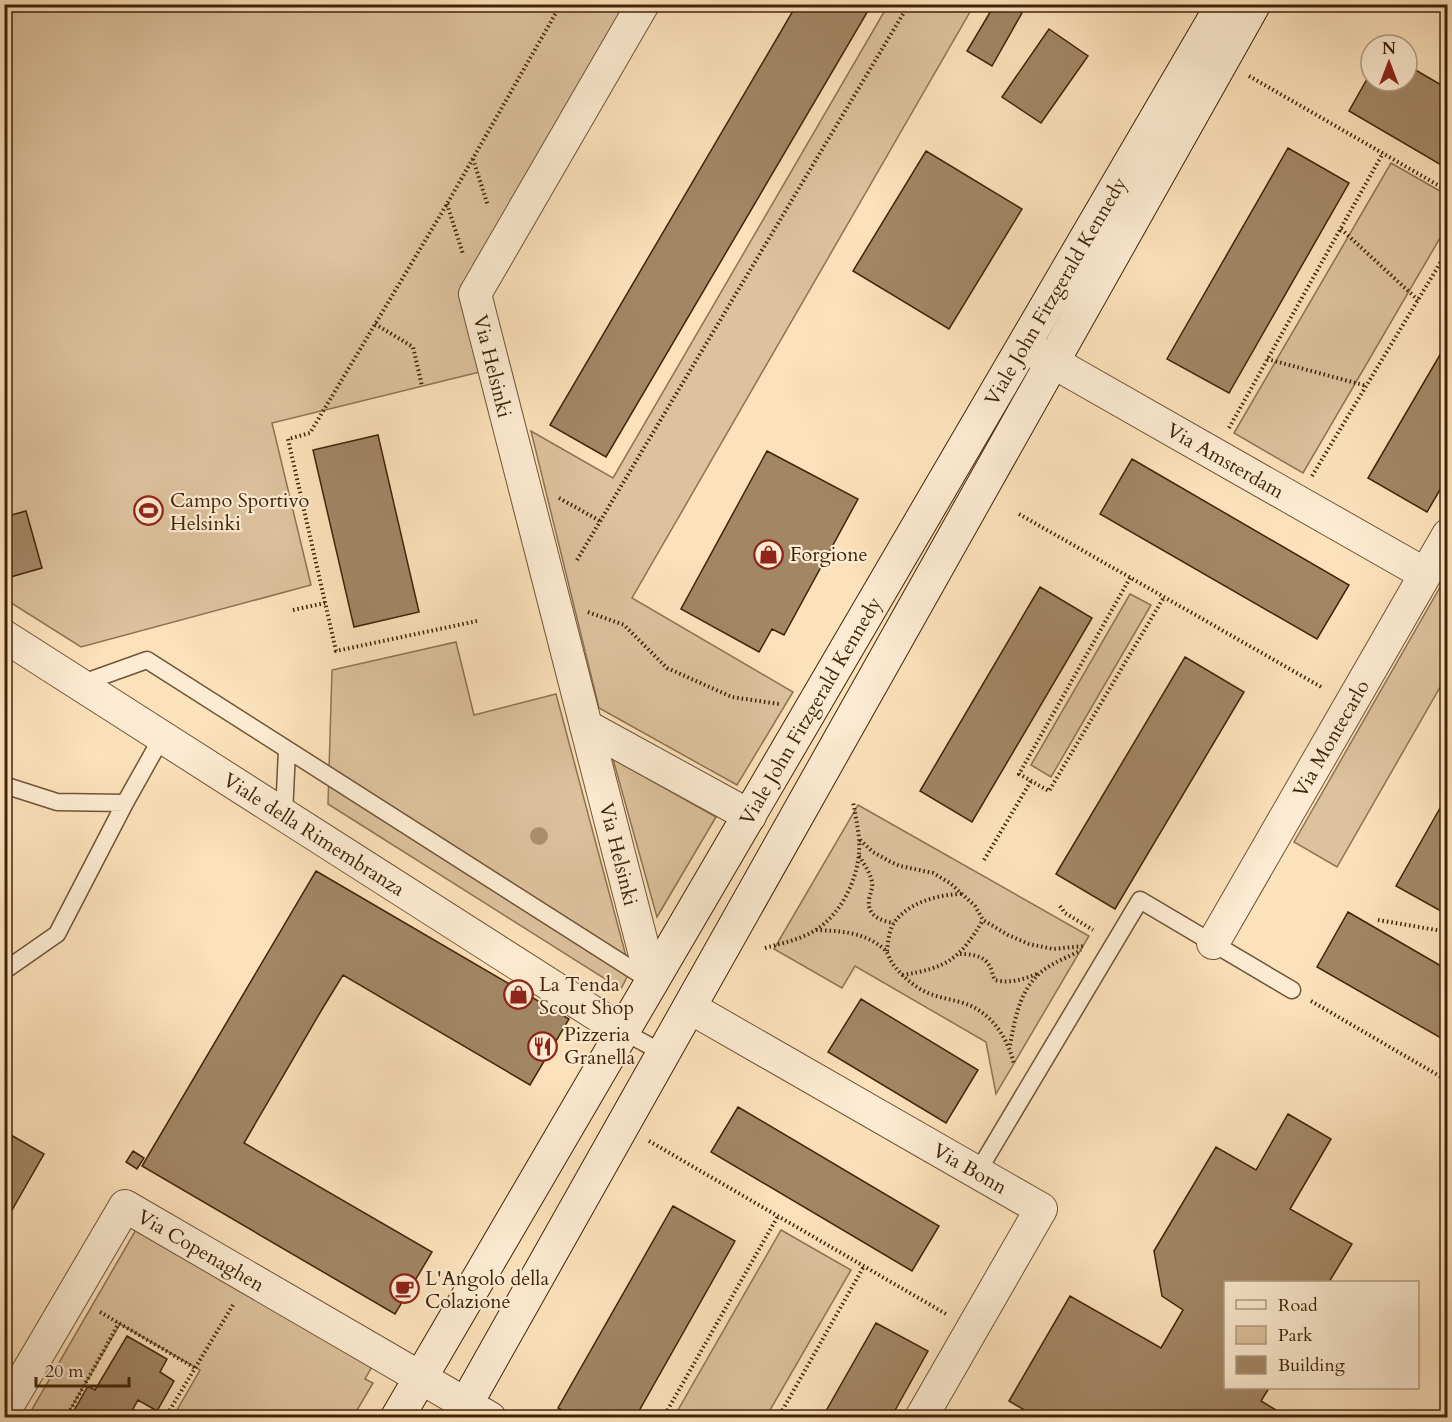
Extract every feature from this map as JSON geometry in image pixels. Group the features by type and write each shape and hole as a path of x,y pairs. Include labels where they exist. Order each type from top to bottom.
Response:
{"street":[{"name":"Via Helsinki","path":"643,4 475,294 652,982"},
{"name":"Viale John Fitzgerald Kennedy","path":"471,1413 622,1125 689,1007 1039,354 1223,4"},
{"name":"Viale John Fitzgerald Kennedy","path":"397,1418 813,709 1039,354 1222,61 1254,4"},
{"name":"Via Amsterdam","path":"1039,354 1425,573"},
{"name":"Via Montecarlo","path":"1213,944 1448,535"},
{"name":"Viale della Rimembranza","path":"4,636 624,1032"},
{"path":"586,726 750,816"},
{"name":"Via Bonn","path":"689,1007 1041,1209 921,1418"},
{"name":"Via Copenaghen","path":"4,1412 125,1206 421,1377"},
{"path":"421,1377 471,1413"}],"lane":[{"path":"80,684 147,660 652,982"},
{"path":"4,971 57,934 162,737"},
{"path":"284,815 287,750"},
{"path":"4,785 57,802 125,803"},
{"path":"978,1173 1140,900 1292,990"},
{"path":"624,1032 663,1053"}],"path":[{"path":"477,621 336,651 288,439 310,433 447,204 561,4"},
{"path":"813,709 732,697 667,668 624,625 553,599 909,4"},
{"path":"1222,61 1448,191"},
{"path":"1214,454 1383,153"},
{"path":"473,158 501,249"},
{"path":"447,204 475,294"},
{"path":"1341,228 1418,300"},
{"path":"1298,501 1448,250"},
{"path":"375,324 413,347 422,386"},
{"path":"1268,359 1366,386"},
{"path":"1019,514 1351,703"},
{"path":"1130,578 1019,774 1031,781 1049,791 1164,597"},
{"path":"293,610 325,603"},
{"path":"984,860 1031,781"},
{"path":"765,948 801,938 816,930 832,917 844,899 856,870 860,840 853,802"},
{"path":"860,840 873,852 889,861 900,866 933,873 950,883 975,906 982,920 1008,935 1029,944 1053,949 1088,946 1041,972 1016,981 1002,982 995,980 990,966 982,958 972,954 959,954"},
{"path":"858,856 872,880 873,890 869,904 872,912 877,919 894,923"},
{"path":"886,951 894,923 908,910 928,899 945,894 963,894"},
{"path":"1060,906 1065,913 1089,928"},
{"path":"901,975 942,966 959,954 969,943 982,920"},
{"path":"1378,920 1448,932"},
{"path":"816,930 860,934 886,951 901,975 919,989 981,1011 992,1020 1010,1046 1016,1070"},
{"path":"1010,1046 1016,1014 1024,993 1041,972"},
{"path":"1292,990 1448,1082"},
{"path":"622,1125 953,1317"},
{"path":"663,1418 778,1216"},
{"path":"778,1418 864,1266"},
{"path":"165,1418 237,1298"},
{"path":"94,1308 195,1368"},
{"path":"66,1418 119,1323"}],"green space":[{"path":"4,5 629,5 459,291 480,372 272,423 311,585 81,647 5,599"},
{"path":"888,5 974,5 632,598 793,692 737,785 599,708 531,431 613,478"},
{"path":"1391,163 1447,195 1447,226 1303,473 1234,433"},
{"path":"1447,575 1447,675 1337,867 1294,842"},
{"path":"1130,594 1151,605 1051,777 1031,765"},
{"path":"456,642 474,715 556,694 630,971 621,989 328,804 332,670"},
{"path":"613,759 716,817 657,917"},
{"path":"858,805 1089,936 996,1094 986,1042 855,966 842,988 774,949"},
{"path":"137,1228 373,1365 365,1379 373,1383 353,1417 173,1417 200,1370 120,1324 66,1417 27,1418"},
{"path":"781,1230 851,1270 766,1417 674,1417"}],"building":[{"path":"797,4 872,4 606,457 550,425"},
{"path":"995,4 1008,4 1022,13 992,66 967,51"},
{"path":"1049,29 1088,56 1041,123 1002,97"},
{"path":"1419,72 1448,89 1448,169 1349,111 1359,93 1419,93"},
{"path":"1288,148 1349,183 1229,393 1167,359"},
{"path":"926,151 1022,209 949,329 853,271"},
{"path":"1448,341 1448,476 1427,512 1368,478"},
{"path":"378,435 419,612 354,627 313,450"},
{"name":"Forgione","path":"767,451 858,499 784,635 772,629 759,652 681,609"},
{"path":"1132,459 1349,585 1317,639 1100,514"},
{"path":"26,511 42,568 7,578 4,570 4,517"},
{"path":"1040,587 1092,618 972,822 920,791"},
{"path":"1185,657 1244,692 1115,909 1056,874"},
{"path":"1448,794 1448,915 1396,886"},
{"path":"316,871 569,1019 530,1085 343,975 321,1011 244,1143 432,1252 395,1314 142,1166"},
{"path":"1348,912 1448,970 1448,1042 1317,967"},
{"path":"861,999 978,1070 946,1123 828,1052"},
{"path":"738,1107 939,1226 912,1271 711,1152"},
{"path":"1288,1114 1331,1139 1290,1209 1352,1244 1330,1281 1224,1281 1224,1389 1268,1389 1261,1401 1289,1418 1038,1418 1009,1401 1070,1296 1161,1348 1183,1310 1162,1296 1154,1251 1216,1147 1256,1170"},
{"path":"4,1131 44,1154 4,1224"},
{"path":"133,1151 144,1158 137,1169 126,1162"},
{"path":"673,1206 735,1241 635,1418 575,1418 558,1408"},
{"path":"876,1323 928,1351 891,1418 822,1418"},
{"path":"127,1336 167,1359 160,1372 174,1381 157,1411 138,1400 133,1409 145,1416 144,1418 78,1418 72,1414 88,1386 95,1390"}],"place":[{"name":"Campo Sportivo Helsinki","path":"149,511"},
{"name":"Forgione","path":"769,554"},
{"name":"La Tenda Scout Shop","path":"518,995"},
{"name":"Pizzeria Granella","path":"543,1046"},
{"name":"L'Angolo della Colazione","path":"404,1289"}]}
